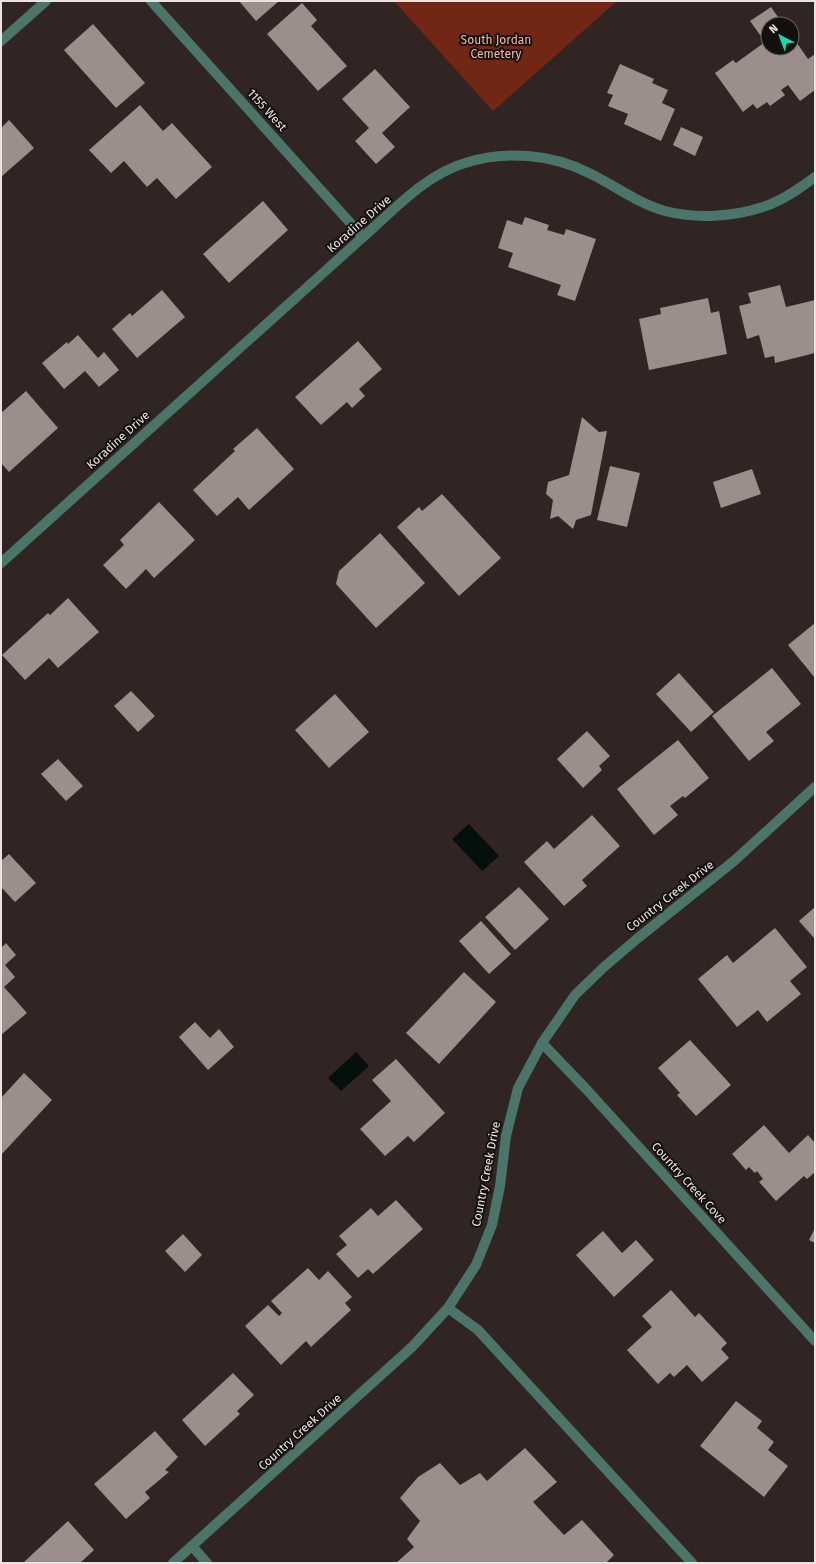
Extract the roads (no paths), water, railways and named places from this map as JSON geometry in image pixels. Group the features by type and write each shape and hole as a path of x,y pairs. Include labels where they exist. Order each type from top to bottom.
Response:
{"street":[{"path":"1,41 46,1"},
{"name":"1155 West","path":"151,1 363,237"},
{"name":"Koradine Drive","path":"1,563 363,237 416,191 439,175 465,163 493,157 524,156 557,160 588,172 635,199 664,211 696,217 730,215 764,207 794,193 815,177"},
{"name":"Country Creek Drive","path":"173,1563 412,1347 448,1308 476,1265 492,1225 500,1186 506,1136 518,1088 542,1043 575,995 604,967 638,938 734,862 815,787"},
{"name":"Country Creek Cove","path":"542,1043 587,1090 815,1341"},
{"path":"448,1308 478,1330 692,1563"},
{"path":"192,1546 207,1563"}],"park label":[{"name":"South Jordan Cemetery","path":"496,47"}]}
